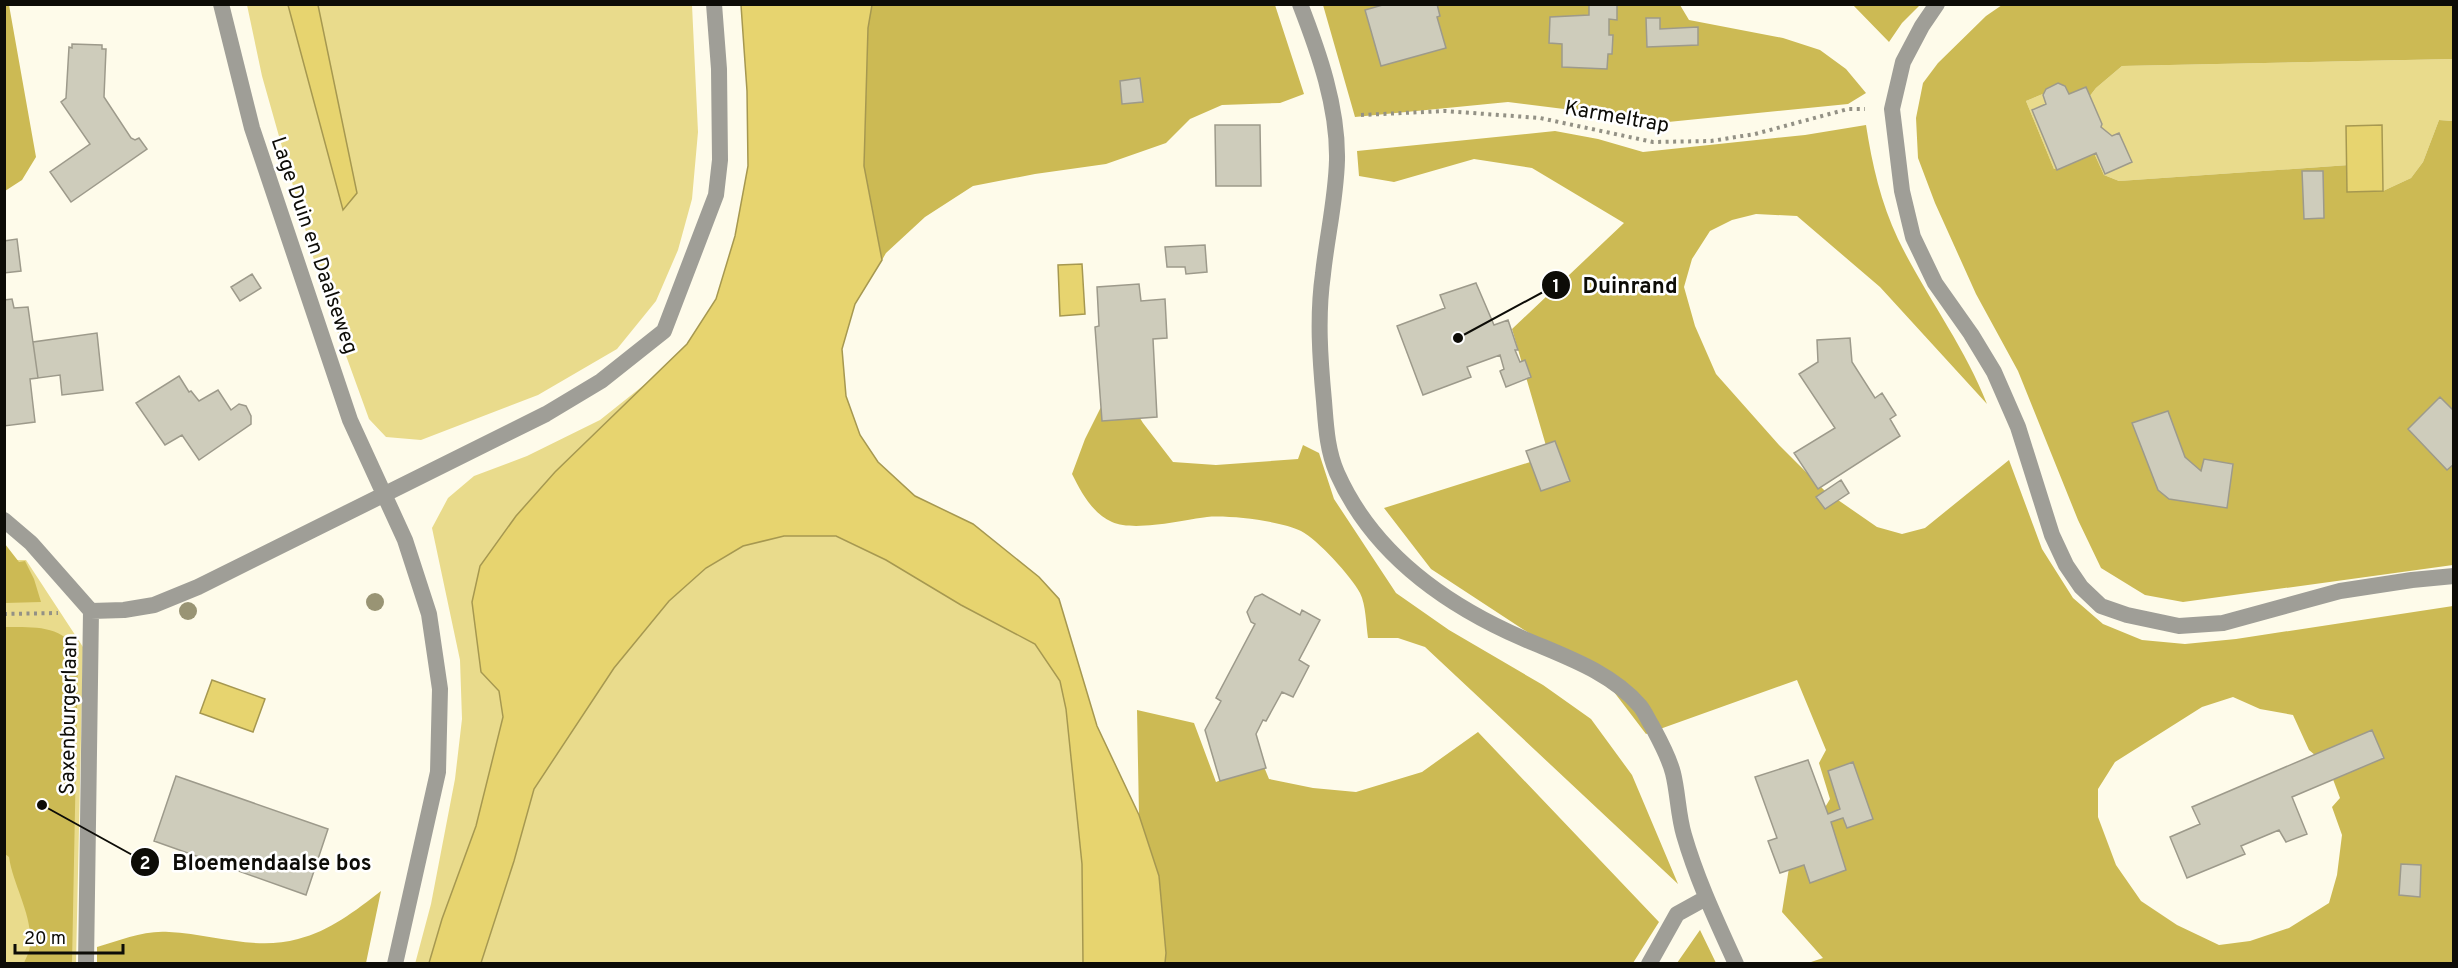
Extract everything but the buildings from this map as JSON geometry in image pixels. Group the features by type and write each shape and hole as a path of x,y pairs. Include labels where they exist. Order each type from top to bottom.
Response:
{"street":[{"name":"Lage Duin en Daalseweg","path":"221,4 252,128 350,420 405,540 429,614 440,689 438,772 395,963"},
{"path":"385,493 546,414 601,381 664,331 716,195 720,160 719,69 714,4"},
{"path":"1300,4 1320,58 1333,120 1337,157 1336,185 1322,277 1319,350 1328,450 1338,474 1350,498 1378,539 1405,567 1434,591 1475,617 1570,657 1613,683 1641,707 1673,771 1684,833 1706,898 1736,963"},
{"path":"1937,4 1922,26 1903,62 1892,109 1902,191 1912,237 1935,283 1971,334 1994,372 2018,426 2052,536 2066,565 2081,587 2102,606 2127,615 2179,626 2223,623 2340,591 2454,576"},
{"name":"Saxenburgerlaan","path":"86,963 92,611 154,605 198,587 385,493"},
{"path":"4,520 32,543 92,611"},
{"path":"1649,963 1677,914 1706,898"}],"path":[{"name":"Karmeltrap","path":"1333,120 1353,116 1445,111 1540,118 1653,142 1665,142 1711,141 1755,134 1848,109 1892,109"},
{"name":"Saxenburgerlaan","path":"4,614 92,611"}],"shaded area":[{"path":"4,5 9,5 36,157 22,180 5,191"},
{"path":"247,5 288,5 343,210 357,193 318,5 692,5 698,132 692,199 678,250 656,301 617,349 538,395 421,440 386,437 369,419 323,292 262,76"},
{"path":"288,5 318,5 357,193 343,210"},
{"path":"741,5 872,5 868,28 864,166 882,260 855,304 842,349 846,396 860,435 878,462 915,496 973,524 1039,577 1059,599 1097,726 1139,815 1159,876 1165,963 1083,963 1082,864 1066,709 1060,681 1035,644 961,605 886,560 836,536 784,536 743,546 706,568 669,601 614,668 534,789 514,861 481,963 429,963 442,919 476,826 503,717 499,691 481,672 472,602 480,566 516,516 555,472 687,344 716,299 735,236 748,166 747,91"},
{"path":"872,5 1275,5 1304,94 1280,103 1222,105 1190,119 1166,143 1106,164 973,186 925,217 886,253 882,260 864,166 868,28"},
{"path":"1323,5 1680,5 1689,20 1783,38 1820,50 1846,69 1866,93 1848,104 1668,122 1508,102 1355,117"},
{"path":"1853,5 1920,5 1902,23 1889,42"},
{"path":"2002,5 2453,5 2453,59 2122,66 2096,88 2076,114 2064,85 2026,101 2054,169 2094,153 2104,175 2119,181 2349,165 2383,191 2411,178 2423,162 2439,120 2453,121 2453,565 2183,602 2145,595 2101,568 2078,520 2018,371 1976,294 1935,203 1918,158 1916,118 1923,83 1938,63 1986,16"},
{"path":"2453,59 2453,121 2439,120 2423,162 2411,178 2383,191 2349,165 2119,181 2104,175 2094,153 2054,169 2026,101 2064,85 2077,113 2096,88 2122,66"},
{"path":"1866,125 1878,183 1898,239 1967,361 1987,404 1880,287 1797,216 1756,214 1732,220 1710,231 1692,259 1684,287 1695,326 1716,374 1779,445 1825,491 1877,527 1902,534 1925,528 2009,460 2042,549 2073,598 2103,624 2142,640 2185,644 2236,639 2453,606 2453,963 1808,963 1823,958 1782,912 1789,868 1830,799 1819,763 1826,750 1797,680 1646,734 1614,692 1564,656 1431,569 1384,508 1549,456 1512,329 1624,223 1532,168 1474,159 1394,182 1359,176 1357,151 1555,131 1598,139 1643,152 1805,135","holes":["2233,697 2260,709 2293,715 2309,750 2328,766 2340,798 2332,807 2342,835 2337,875 2329,903 2289,928 2250,941 2219,945 2177,925 2141,901 2116,865 2098,817 2098,789 2115,762 2202,707"]},
{"path":"2382,125 2383,191 2347,192 2346,126"},
{"path":"1082,264 1085,314 1060,316 1058,265"},
{"path":"649,381 555,472 516,516 480,566 478,646 481,672 499,691 503,717 476,826 442,919 429,963 415,964 431,904 455,779 462,719 460,660 432,528 448,498 474,476 527,456 600,420"},
{"path":"1130,402 1173,462 1216,465 1298,459 1303,445 1319,453 1334,499 1396,593 1449,630 1543,685 1591,719 1632,775 1678,884 1425,647 1398,638 1368,638 1364,603 1356,586 1325,550 1301,531 1268,522 1228,517 1207,517 1145,526 1121,525 1105,518 1093,508 1072,474 1085,439 1101,407"},
{"path":"784,536 835,536 886,560 961,605 1035,644 1060,681 1066,709 1082,864 1083,963 481,964 534,789 614,668 669,601 706,568 743,546"},
{"path":"5,544 19,562 25,561 34,579 41,602 5,603"},
{"path":"4,560 26,560 83,647 76,963 5,963"},
{"path":"4,627 38,628 58,633 73,646 78,657 72,963 24,963 30,947 29,923 9,857 5,854"},
{"path":"212,680 265,699 253,732 200,713"},
{"path":"1137,710 1194,723 1216,782 1262,762 1269,779 1313,788 1356,792 1422,772 1478,732 1659,922 1633,963 1165,963 1159,876 1139,815"},
{"path":"381,891 366,963 97,963 97,947 151,933 185,933 250,943 298,939 331,926"},
{"path":"1700,930 1716,963 1677,963"}],"place":[{"name":"Duinrand","path":"1458,338"},
{"name":"Bloemendaalse bos","path":"42,805"}]}
